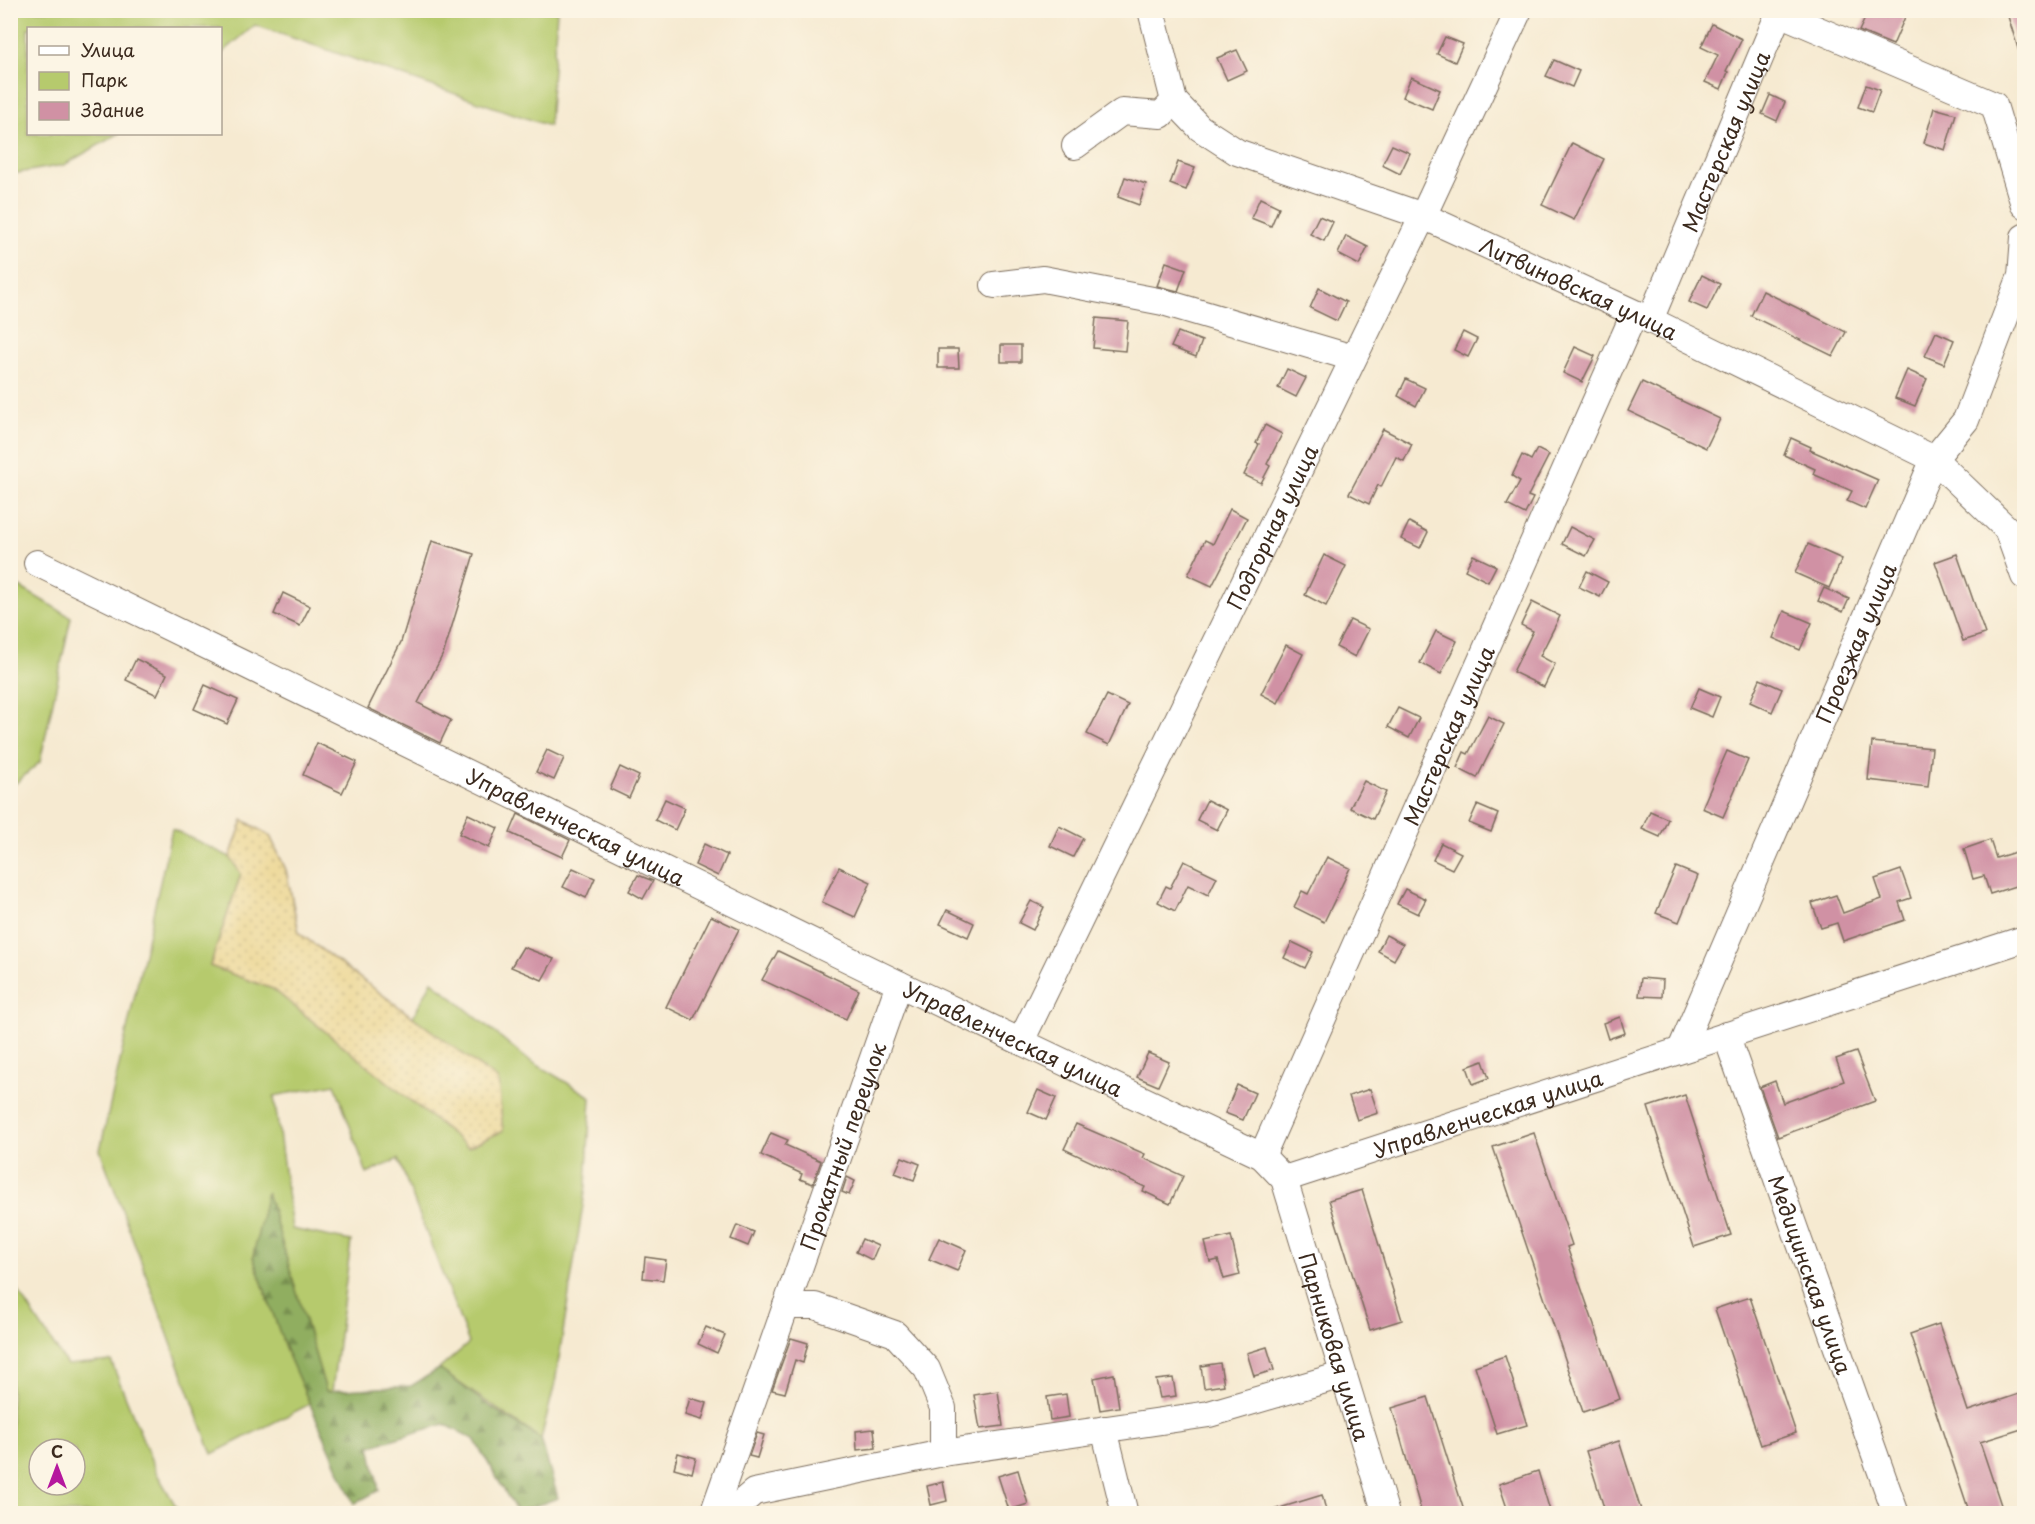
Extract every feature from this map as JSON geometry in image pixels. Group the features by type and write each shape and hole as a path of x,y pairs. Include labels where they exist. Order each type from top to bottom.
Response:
{"street":[{"name":"Литвиновская улица","path":"1151,10 1174,101 1200,128 1237,152 1423,216 1642,317 1934,459 2007,529 2025,576"},
{"name":"Подгорная улица","path":"1021,1041 1423,216 1519,10"},
{"name":"Мастерская улица","path":"1262,1156 1779,13 1994,105 2025,205"},
{"path":"1075,146 1122,112 1161,115 1174,101"},
{"name":"Проезжая улица","path":"1681,1049 1934,459 1966,420 2022,276 2025,237"},
{"path":"994,285 1043,279 1162,302 1353,358"},
{"name":"Управленческая улица","path":"37,563 899,984 1262,1156 1284,1179 2025,939"},
{"name":"Прокатный переулок","path":"713,1514 899,984"},
{"name":"Медицинская улица","path":"1726,1035 1896,1514"},
{"name":"Парниковая улица","path":"1284,1179 1386,1514"},
{"path":"786,1306 815,1306 895,1334 927,1369 943,1408 944,1453"},
{"path":"728,1514 754,1492 944,1453 1209,1414 1342,1375"},
{"path":"1104,1429 1125,1514"}],"green space":[{"path":"11,10 557,11 549,126 255,25 222,53 222,27 27,27 27,135 116,135 64,165 11,174"},
{"path":"11,582 71,617 40,762 11,787"},
{"path":"172,829 230,857 241,874 210,966 273,989 468,1147 498,1080 413,1017 432,981 527,1059 591,1097 586,1186 555,1383 541,1439 439,1369 469,1343 398,1159 367,1174 335,1084 274,1096 292,1229 351,1241 332,1391 326,1391 267,1194 253,1257 286,1350 310,1404 212,1454 100,1150"},
{"path":"267,1192 326,1391 411,1386 439,1369 492,1408 541,1439 558,1498 517,1512 474,1439 444,1424 370,1446 379,1490 354,1504 286,1350 253,1257"},
{"path":"11,1280 67,1365 111,1361 157,1474 180,1513 11,1513"}],"sand":[{"path":"243,820 270,836 286,870 299,933 498,1080 503,1131 468,1147 273,989 210,966 241,874 230,857"}],"building":[{"path":"1869,10 1908,10 1893,45 1859,31"},
{"path":"2006,10 2025,10 2025,57 2021,58"},
{"path":"1712,24 1742,39 1726,71 1728,72 1721,89 1705,82 1718,55 1701,47"},
{"path":"1445,37 1463,44 1455,62 1437,54"},
{"path":"1237,50 1247,71 1227,80 1217,58"},
{"path":"1554,60 1579,71 1572,87 1546,76"},
{"path":"1411,77 1440,90 1432,109 1403,97"},
{"path":"1866,85 1880,90 1872,112 1858,107"},
{"path":"1770,95 1785,102 1777,121 1762,114"},
{"path":"1934,108 1956,114 1945,150 1924,143"},
{"path":"1572,143 1604,159 1574,220 1542,205"},
{"path":"1392,145 1410,153 1400,174 1382,165"},
{"path":"1178,162 1195,168 1186,190 1170,184"},
{"path":"1125,177 1146,184 1139,205 1118,197"},
{"path":"1260,198 1279,207 1271,226 1251,218"},
{"path":"1319,216 1333,222 1324,241 1310,234"},
{"path":"1346,236 1368,247 1359,265 1338,254"},
{"path":"1166,262 1186,269 1178,291 1157,286"},
{"path":"1702,275 1720,284 1707,310 1689,302"},
{"path":"1319,288 1346,302 1337,321 1310,308"},
{"path":"1763,291 1846,332 1833,356 1751,316"},
{"path":"1096,318 1128,321 1125,351 1093,348"},
{"path":"1178,332 1202,341 1196,357 1171,347"},
{"path":"1463,332 1477,339 1468,357 1454,350"},
{"path":"1936,332 1954,340 1944,364 1925,356"},
{"path":"1001,345 1021,345 1021,362 1001,362"},
{"path":"1575,347 1595,356 1582,382 1563,373"},
{"path":"938,349 958,349 959,368 938,368"},
{"path":"1287,369 1306,378 1296,397 1278,388"},
{"path":"1907,370 1927,379 1915,406 1895,398"},
{"path":"1406,379 1425,388 1416,406 1398,396"},
{"path":"1642,382 1720,419 1706,448 1628,411"},
{"path":"1265,425 1282,434 1267,464 1270,466 1261,483 1244,475 1259,444 1256,443"},
{"path":"1383,429 1412,444 1404,461 1396,457 1381,487 1378,485 1369,504 1349,494"},
{"path":"1791,438 1811,447 1810,450 1878,480 1865,509 1847,501 1852,491 1813,474 1815,469 1784,455"},
{"path":"1537,449 1549,455 1528,496 1533,498 1525,514 1507,505 1520,481 1512,476 1522,455 1531,460"},
{"path":"1230,509 1247,518 1212,586 1188,575 1205,540 1213,544"},
{"path":"1409,522 1428,532 1420,548 1401,539"},
{"path":"1570,527 1595,540 1586,556 1562,544"},
{"path":"432,541 474,554 444,652 418,703 451,720 440,743 368,708 401,642"},
{"path":"1808,544 1842,559 1829,588 1795,573"},
{"path":"1957,554 1985,634 1963,641 1935,562"},
{"path":"1324,555 1346,566 1326,606 1305,595"},
{"path":"1473,555 1496,566 1488,582 1465,570"},
{"path":"1587,571 1608,582 1600,597 1579,587"},
{"path":"1824,588 1849,599 1843,612 1818,601"},
{"path":"283,593 310,606 300,626 274,614"},
{"path":"1532,602 1560,616 1540,656 1555,664 1544,687 1513,672 1533,631 1521,625"},
{"path":"1784,611 1812,623 1800,650 1773,638"},
{"path":"1350,620 1369,629 1355,657 1336,647"},
{"path":"1436,631 1457,641 1441,674 1420,663"},
{"path":"1286,645 1303,654 1278,703 1261,694"},
{"path":"136,659 167,674 157,695 126,680"},
{"path":"1760,679 1782,689 1772,712 1750,702"},
{"path":"205,685 238,700 227,724 194,709"},
{"path":"1699,688 1720,697 1712,717 1690,708"},
{"path":"1107,695 1128,705 1109,745 1087,734"},
{"path":"1398,708 1419,718 1409,738 1388,727"},
{"path":"1488,716 1504,724 1477,778 1457,768 1464,752 1468,754"},
{"path":"1872,742 1932,748 1928,787 1868,780"},
{"path":"317,743 357,762 342,793 303,775"},
{"path":"547,750 564,758 554,780 536,772"},
{"path":"1727,751 1748,760 1723,817 1702,808"},
{"path":"620,767 639,776 629,798 610,789"},
{"path":"1364,781 1386,792 1373,819 1350,808"},
{"path":"665,799 685,808 675,830 655,820"},
{"path":"1207,800 1227,810 1217,830 1197,820"},
{"path":"1477,805 1498,814 1491,832 1469,823"},
{"path":"1650,811 1668,819 1660,837 1642,829"},
{"path":"468,814 498,828 489,848 459,834"},
{"path":"518,814 570,840 562,857 510,833"},
{"path":"1059,826 1083,838 1073,857 1050,846"},
{"path":"1990,840 1996,858 2025,849 2025,883 1990,894 1984,876 1973,879 1964,849"},
{"path":"1441,843 1461,853 1452,869 1433,860"},
{"path":"704,844 727,855 718,876 695,865"},
{"path":"1327,857 1350,868 1324,922 1294,907 1302,891 1308,894"},
{"path":"1184,861 1217,877 1208,895 1188,885 1175,911 1158,902 1166,886 1170,888"},
{"path":"839,867 871,882 855,917 822,902"},
{"path":"1676,867 1698,876 1679,922 1656,913"},
{"path":"573,868 595,878 586,898 563,887"},
{"path":"1901,870 1911,898 1899,902 1905,920 1843,941 1837,923 1821,928 1812,903 1836,895 1843,913 1882,899 1875,879"},
{"path":"638,875 653,881 643,899 629,891"},
{"path":"1405,889 1426,899 1418,914 1397,904"},
{"path":"1031,901 1044,907 1033,930 1019,923"},
{"path":"947,910 974,923 968,937 940,924"},
{"path":"711,916 739,929 693,1020 666,1007"},
{"path":"1386,935 1403,944 1394,960 1378,951"},
{"path":"1292,942 1313,952 1305,968 1284,958"},
{"path":"523,947 554,959 542,980 511,967"},
{"path":"778,951 859,990 846,1019 762,980"},
{"path":"1641,978 1663,980 1662,997 1639,996"},
{"path":"1620,1017 1625,1033 1608,1039 1603,1023"},
{"path":"1856,1052 1875,1101 1778,1137 1760,1087 1775,1081 1783,1103 1844,1081 1836,1059"},
{"path":"1148,1053 1169,1062 1158,1086 1137,1077"},
{"path":"1483,1061 1489,1078 1473,1084 1467,1067"},
{"path":"1237,1085 1255,1093 1243,1120 1225,1113"},
{"path":"1370,1089 1378,1113 1357,1120 1349,1096"},
{"path":"1038,1090 1056,1098 1046,1120 1028,1112"},
{"path":"1685,1095 1731,1235 1694,1247 1648,1107"},
{"path":"1076,1124 1145,1154 1143,1158 1183,1176 1170,1204 1143,1191 1145,1187 1064,1149"},
{"path":"771,1133 788,1140 785,1145 821,1161 813,1184 800,1179 802,1174 761,1155"},
{"path":"1534,1133 1572,1245 1567,1247 1620,1399 1583,1412 1493,1147"},
{"path":"902,1157 920,1164 914,1180 895,1173"},
{"path":"847,1177 855,1181 849,1195 842,1192"},
{"path":"1362,1190 1402,1320 1370,1330 1329,1200"},
{"path":"737,1225 754,1232 748,1246 731,1239"},
{"path":"1231,1236 1240,1275 1224,1279 1218,1260 1210,1262 1205,1242"},
{"path":"939,1238 966,1250 957,1271 929,1259"},
{"path":"862,1239 878,1246 872,1260 856,1252"},
{"path":"645,1257 666,1260 663,1280 643,1278"},
{"path":"1750,1297 1796,1433 1761,1445 1715,1309"},
{"path":"1939,1324 1968,1411 2025,1392 2025,1428 1980,1442 2004,1514 1970,1514 1910,1334"},
{"path":"706,1327 725,1335 717,1353 698,1344"},
{"path":"791,1338 808,1343 803,1363 795,1360 785,1393 772,1390"},
{"path":"1267,1347 1274,1370 1254,1376 1247,1353"},
{"path":"1505,1356 1527,1425 1497,1434 1475,1366"},
{"path":"1220,1363 1224,1385 1204,1388 1201,1366"},
{"path":"1114,1374 1119,1407 1100,1410 1094,1378"},
{"path":"1173,1378 1176,1396 1160,1398 1156,1380"},
{"path":"998,1391 1003,1426 980,1429 974,1395"},
{"path":"1066,1394 1069,1417 1050,1420 1047,1397"},
{"path":"1428,1397 1465,1514 1422,1514 1392,1408"},
{"path":"690,1398 707,1403 702,1420 685,1415"},
{"path":"874,1429 876,1448 857,1450 856,1431"},
{"path":"757,1433 764,1435 757,1458 749,1456"},
{"path":"1619,1441 1641,1510 1630,1514 1606,1514 1586,1451"},
{"path":"678,1453 696,1458 692,1473 674,1468"},
{"path":"1018,1470 1028,1504 1009,1510 998,1476"},
{"path":"1538,1471 1551,1514 1509,1514 1499,1484"},
{"path":"943,1482 947,1501 931,1505 927,1486"},
{"path":"1322,1495 1327,1514 1274,1514 1273,1510"}]}
